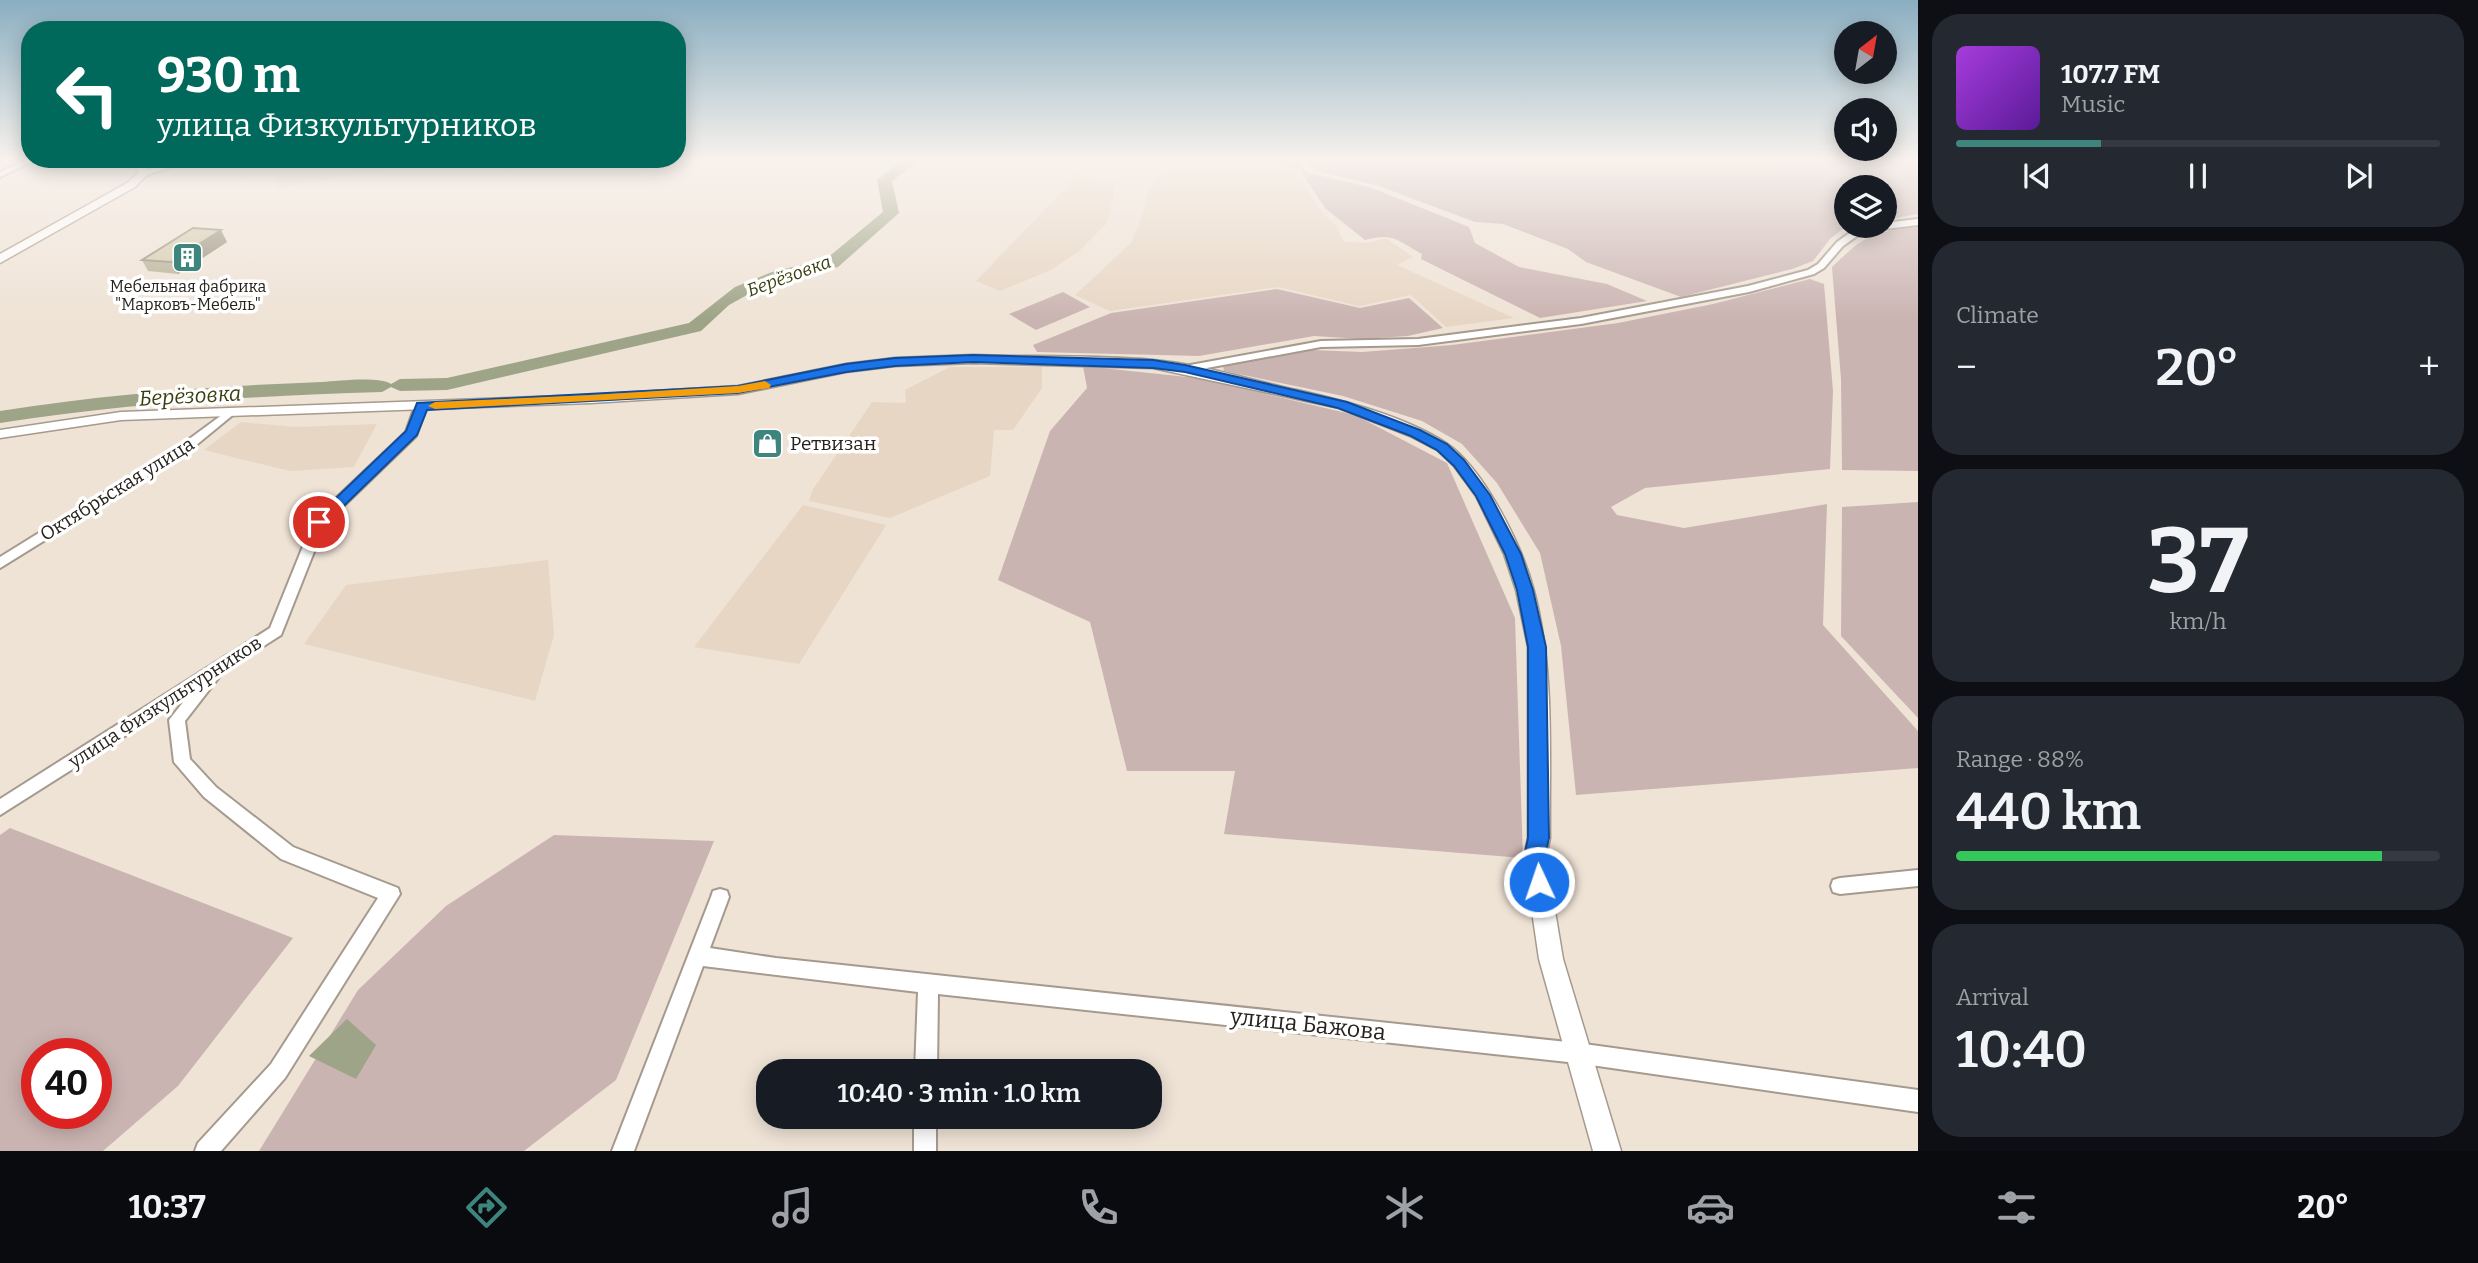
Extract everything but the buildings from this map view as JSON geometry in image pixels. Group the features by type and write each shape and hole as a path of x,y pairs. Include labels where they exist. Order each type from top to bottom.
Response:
{"street":[{"path":"0,259 86,212"},
{"path":"1185,369 1321,344 1418,342 1581,321 1749,289 1811,272 1821,266 1840,244 1854,234 1875,227 1918,222"},
{"path":"0,435 121,416 421,406 738,390 846,368 931,360 1008,359 1153,364 1185,369 1343,405 1415,433 1442,447 1459,463 1483,495 1513,554 1525,590 1537,647 1539,838 1535,857 1550,959 1607,1151"},
{"name":"улица Физкультурников","path":"0,808 276,631 319,522 412,433 421,406"},
{"name":"Октябрьская улица","path":"0,563 185,448 230,412"},
{"path":"206,1151 278,1071 391,894 287,853 210,792 182,762 177,720 217,670"},
{"path":"1840,886 1915,884"},
{"path":"623,1151 720,897"},
{"name":"улица Бажова","path":"698,956 1577,1053 1918,1101"},
{"path":"926,1059 928,983"},
{"path":"925,1129 925,1151"}],"shaded area":[{"path":"1043,212 1110,212 1107,223 1079,251 1051,270 1000,291 976,281"},
{"path":"1143,212 1322,212 1337,227 1344,242 1368,243 1386,238 1413,257 1397,265 1514,318 1446,327 1411,295 1359,306 1278,287 1110,311 1075,295 1131,243"},
{"path":"1330,212 1431,212 1469,227 1475,243 1519,267 1607,284 1647,301 1540,318 1421,259 1422,254 1395,239 1382,237 1365,240"},
{"path":"1447,212 1834,212 1834,236 1813,261 1792,269 1681,297 1586,262 1568,249 1503,224 1475,222"},
{"path":"1897,212 1918,212 1918,214 1897,218"},
{"path":"1918,227 1918,471 1842,470 1841,379 1832,267 1868,238 1897,238 1897,230"},
{"path":"1810,279 1824,284 1833,391 1830,469 1645,488 1611,507 1617,515 1684,528 1827,504 1823,625 1918,731 1918,768 1576,795 1561,646 1540,553 1497,483 1462,444 1422,421 1343,396 1224,371 1223,366 1312,350 1362,352 1452,345 1618,323 1713,304"},
{"path":"1277,289 1360,308 1409,298 1443,328 1408,336 1361,339 1314,336 1199,356 1037,352 1033,345 1111,313"},
{"path":"1063,292 1090,307 1036,330 1009,314"},
{"path":"1083,366 1197,378 1355,415 1447,463 1515,618 1523,858 1224,834 1235,771 1127,771 1090,622 998,580 1050,431 1087,388"},
{"path":"950,367 1042,367 1042,388 1013,430 994,430 990,476 890,518 809,501 812,491 872,402 906,403 905,390"},
{"path":"241,422 295,427 377,424 354,467 290,471 204,450"},
{"path":"1918,502 1918,718 1841,636 1842,507"},
{"path":"803,505 886,525 799,664 694,647"},
{"path":"548,560 554,635 535,701 304,644 346,585"},
{"path":"10,828 293,938 178,1086 103,1151 0,1151 0,835"},
{"path":"554,835 714,841 616,1080 524,1151 259,1151 358,990 446,906"},
{"path":"347,1019 376,1045 356,1079 309,1056"}],"waterway":[{"name":"Берёзовка","path":"727,300 741,291 778,276 832,263 891,212"},
{"name":"Берёзовка","path":"400,385 447,384 647,340 695,327 721,304"},
{"name":"Берёзовка","path":"0,417 143,399 382,386"}],"slow traffic":[{"path":"435,406 738,390 765,385"}],"place":[{"name":"Мебельная фабрика \"Марковъ-Мебель\"","path":"188,257"},
{"name":"Ретвизан","path":"767,443"}],"route":[{"path":"319,522 412,433 421,406 738,390 846,368 895,362 973,359 1153,364 1343,405 1415,433 1442,447 1459,463 1483,495 1513,554 1525,590 1537,647 1539,838 1535,857 1539,882"}]}
